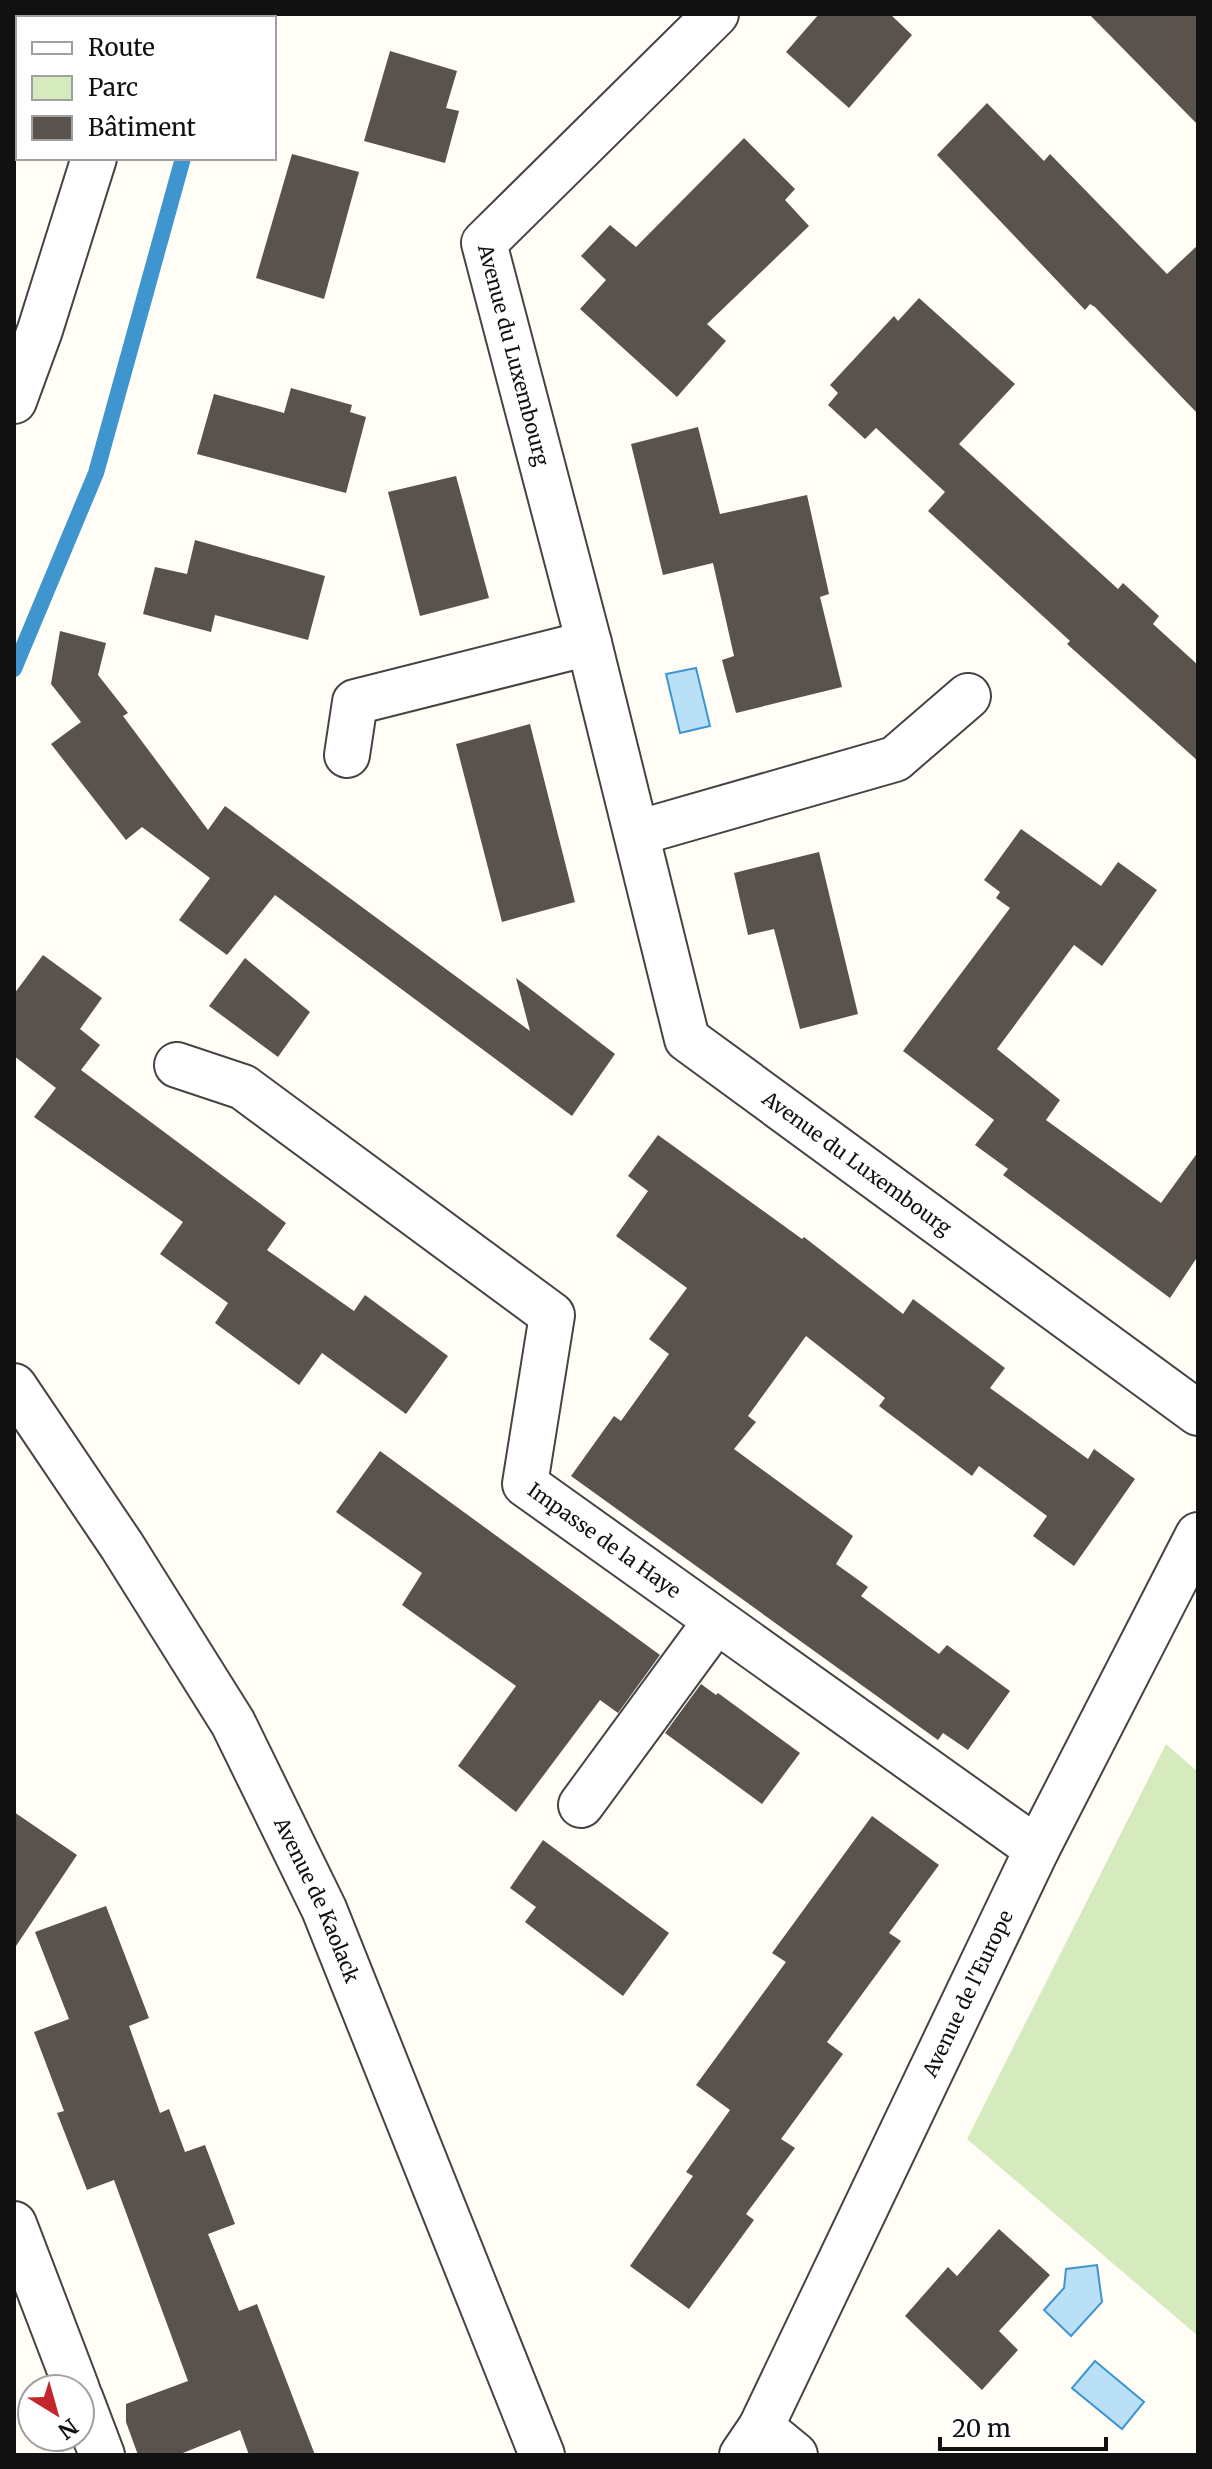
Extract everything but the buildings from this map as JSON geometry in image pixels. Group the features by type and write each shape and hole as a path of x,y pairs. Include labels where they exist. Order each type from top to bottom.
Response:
{"street":[{"name":"Avenue du Luxembourg","path":"716,14 484,243 589,643 687,1039 1198,1413"},
{"path":"14,401 40,330 93,160"},
{"path":"347,755 355,702 589,643"},
{"path":"637,833 895,759 968,696"},
{"name":"Impasse de la Haye","path":"177,1065 243,1087 552,1315 525,1484 1037,1849"},
{"name":"Avenue de Kaolack","path":"14,1386 122,1546 233,1723 324,1909 542,2455"},
{"name":"Avenue de l'Europe","path":"752,2441 1037,1849 1198,1535"},
{"path":"581,1805 716,1621"},
{"path":"14,2224 71,2373"},
{"path":"752,2441 795,2455"}],"green space":[{"path":"1166,1744 1198,1772 1198,2336 967,2139"}],"water":[{"path":"696,668 710,726 680,733 666,674"},
{"path":"1097,2265 1102,2302 1071,2336 1044,2310 1064,2288 1066,2269"},
{"path":"1095,2361 1144,2402 1122,2429 1072,2388"}],"waterway":[{"path":"14,669 96,473 182,160"}]}
